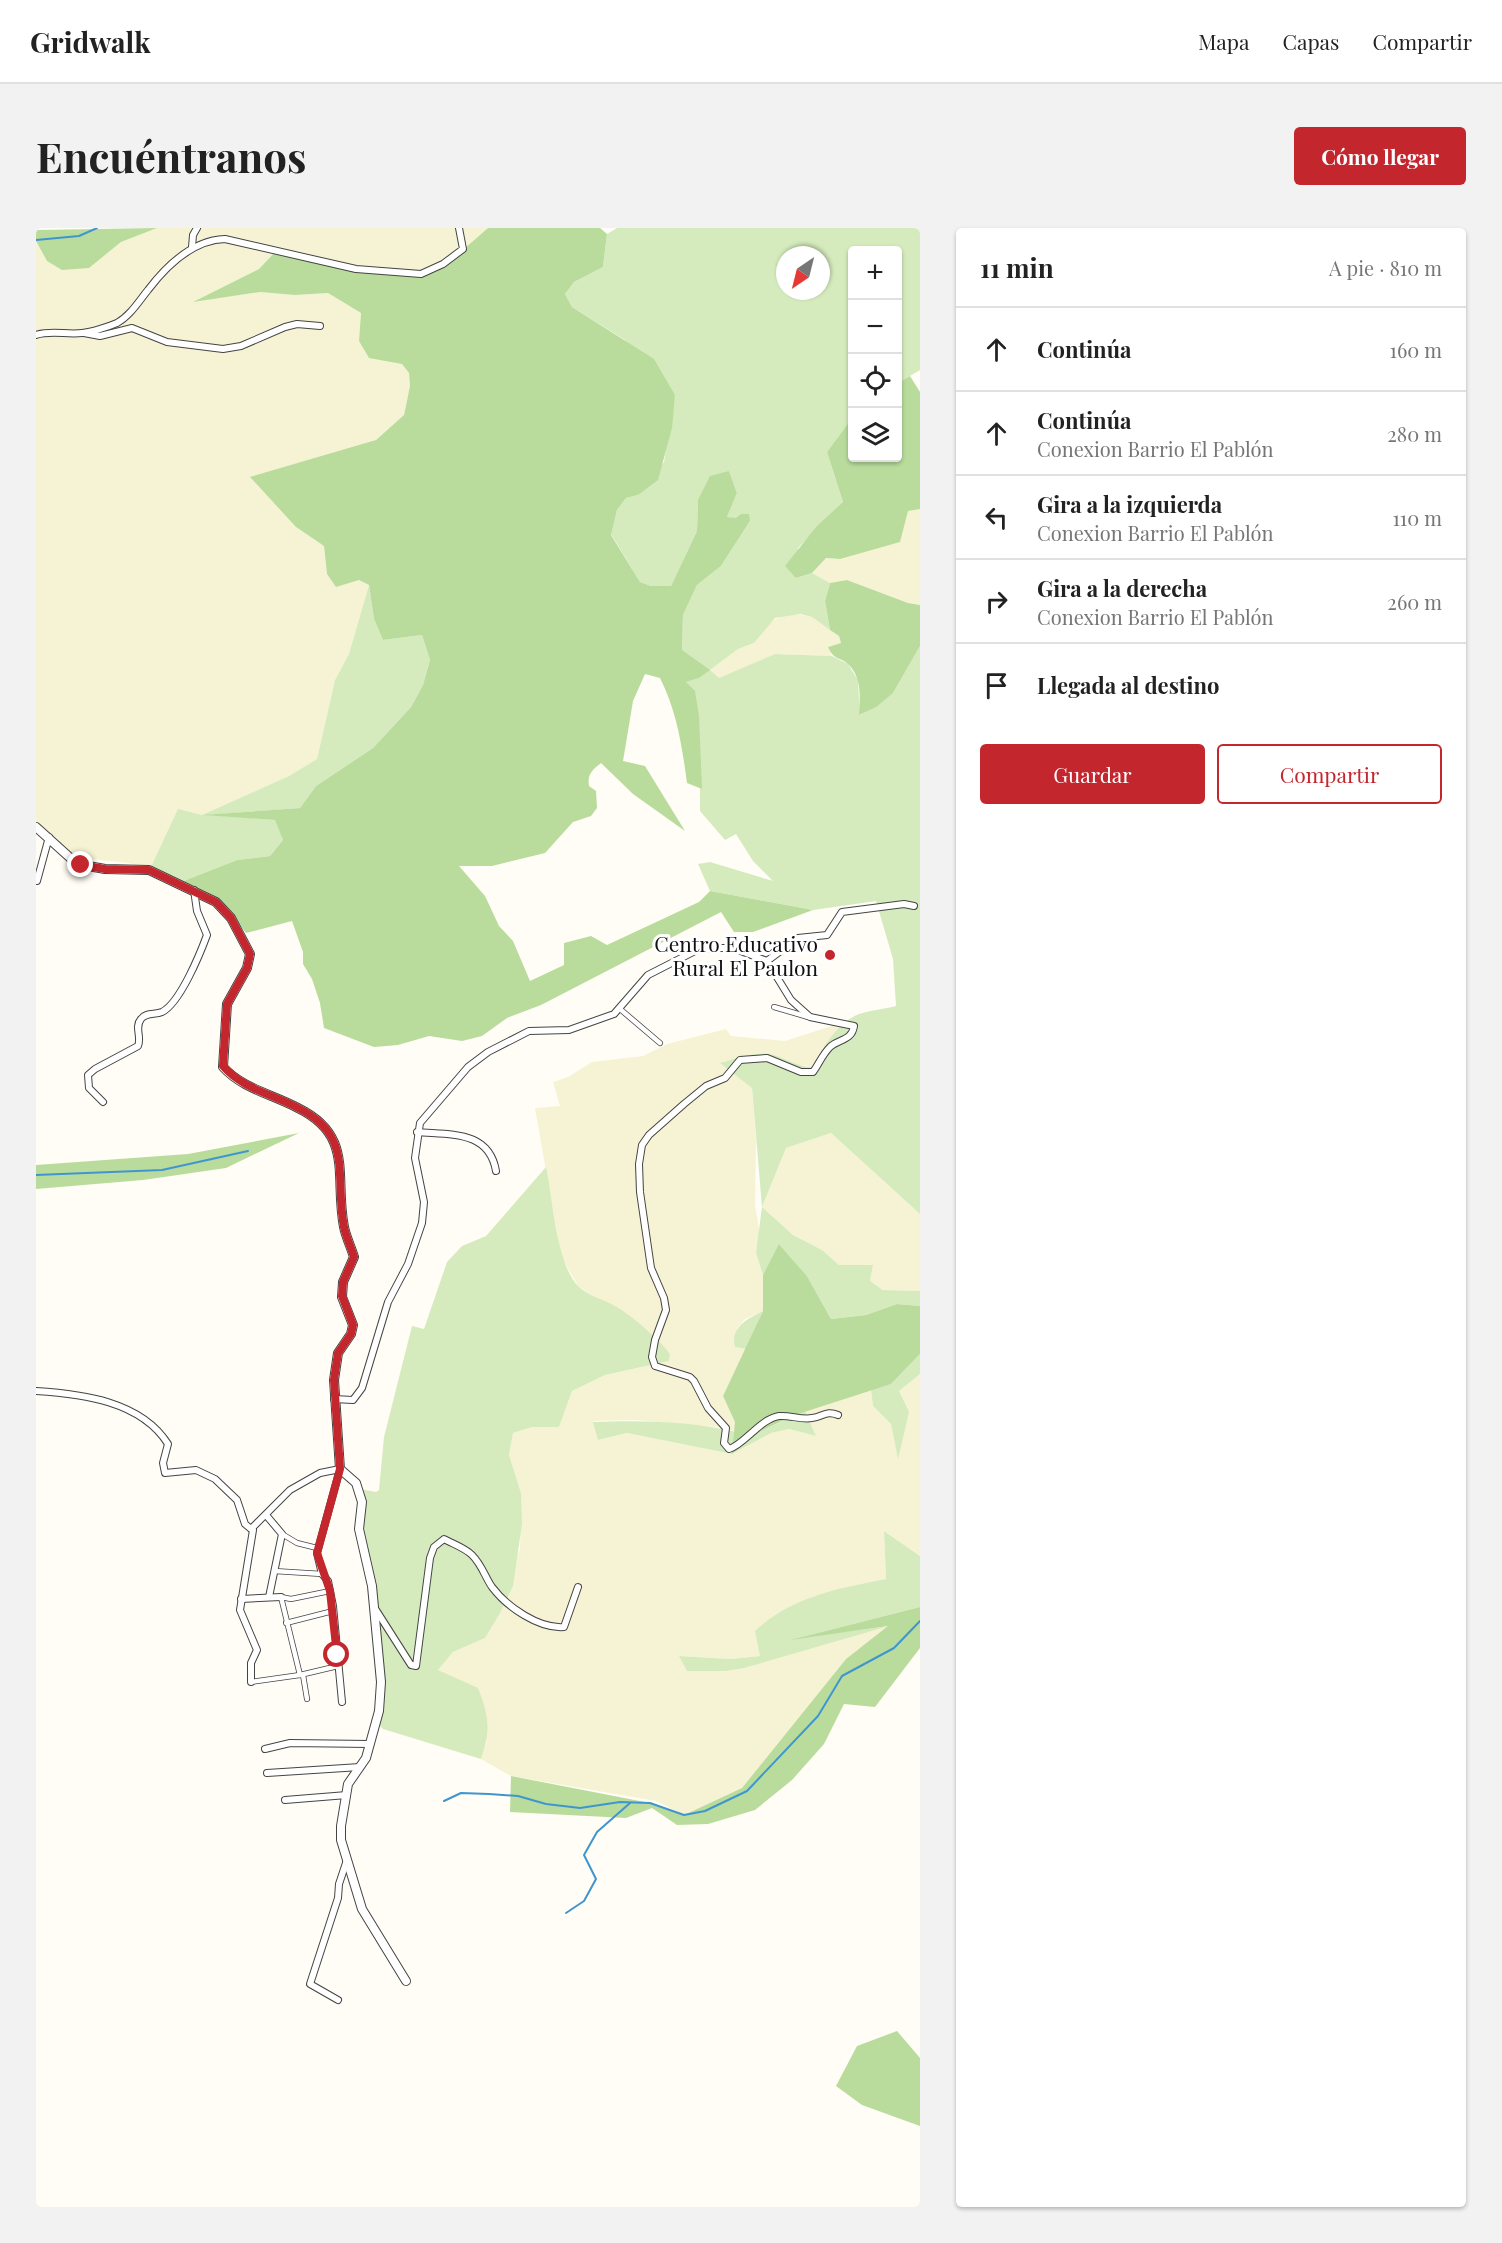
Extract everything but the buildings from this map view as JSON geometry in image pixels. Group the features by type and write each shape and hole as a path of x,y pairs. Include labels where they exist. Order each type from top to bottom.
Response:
{"street":[{"path":"192,247 193,235 197,228"},
{"path":"84,333 117,323 134,308 154,281 192,247 210,240 225,239 356,270 421,274 443,264 463,249 459,228"},
{"path":"36,335 84,333 100,336 132,328 167,342 223,349 242,346 297,324 320,326"},
{"path":"36,827 67,856 81,865 105,869 149,870 216,902 231,918 250,954 247,968 227,1004 223,1066 234,1079 318,1118 333,1138 341,1167 344,1227 354,1257 343,1282 342,1296 353,1325 351,1334 338,1353 334,1399 340,1469 317,1548 322,1574 330,1591 342,1702"},
{"path":"37,881 49,837"},
{"path":"103,1102 89,1088 88,1075 138,1046 138,1022 143,1016 162,1012 172,1003 199,958 207,935 197,911 194,890"},
{"path":"767,961 798,938 827,935 842,912 904,904 914,906"},
{"path":"334,1399 353,1400 362,1388 388,1302 408,1263 422,1223 424,1202 415,1158 417,1132 426,1114 437,1106 468,1068 515,1036 529,1031 569,1030 620,1009 634,988 648,975 695,951 733,948 767,961 791,1000 810,1017"},
{"path":"774,1006 810,1017 848,1024 854,1026 854,1030 849,1037 832,1045 813,1072 801,1072 767,1058 740,1060 725,1078 706,1086 649,1135 642,1145 638,1174 651,1268 664,1298 666,1310 655,1340 652,1357 655,1366 690,1377 694,1381 708,1408 724,1422 726,1428 724,1443 729,1449 758,1427 780,1416 815,1419 822,1413 831,1412 838,1415"},
{"path":"620,1009 660,1043"},
{"path":"417,1132 476,1140 491,1151 496,1171"},
{"path":"36,1391 76,1394 128,1408 163,1435 168,1444 163,1463 165,1473 196,1470 214,1479 237,1500 245,1524 253,1530"},
{"path":"338,1666 302,1675 251,1682 251,1663 257,1650 241,1615 241,1599 253,1530 290,1490 320,1473 340,1469"},
{"path":"340,1469 356,1483 362,1502 359,1529 369,1565 381,1682 379,1711 370,1744 360,1767 348,1784 341,1840 362,1909 406,1981"},
{"path":"266,1515 282,1534 297,1544 317,1548"},
{"path":"269,1597 282,1534"},
{"path":"374,1607 414,1667 417,1664 421,1643 430,1558 439,1541 444,1539 467,1551 481,1565 492,1587 506,1601 524,1615 546,1624 564,1627 578,1587"},
{"path":"274,1571 322,1574"},
{"path":"241,1599 269,1597 291,1599 330,1591"},
{"path":"281,1597 307,1700"},
{"path":"286,1623 333,1611"},
{"path":"265,1749 290,1743 370,1744"},
{"path":"267,1773 339,1771 360,1767"},
{"path":"285,1800 347,1795"},
{"path":"338,2000 310,1984 348,1857"}],"shaded area":[{"path":"157,228 488,228 457,255 421,274 356,269 275,252 259,269 195,301 260,292 295,295 328,293 361,313 359,341 402,364 409,373 410,386 404,415 376,440 323,457 296,527 324,546 327,574 359,580 369,585 349,655 335,680 317,759 289,776 202,815 150,869 128,863 73,857 36,821 36,241 47,261 89,268 121,242"},
{"path":"915,508 920,509 920,605 908,603 847,580 830,583 812,573 826,558 834,559 886,544 908,511"},
{"path":"790,613 812,617 839,636 841,643 828,647 832,656 775,654 719,679 710,670 738,649 754,643 769,622"},
{"path":"847,1021 819,1054 815,1067 795,1064 752,1088 756,1140 755,1205 760,1234 756,1253 763,1275 763,1311 745,1319 737,1328 735,1347 746,1349 723,1396 735,1421 736,1432 715,1427 634,1420 594,1421 599,1440 627,1433 732,1454 771,1433 789,1429 816,1436 805,1411 871,1389 873,1406 891,1424 898,1457 899,1391 920,1374 920,1556 884,1531 886,1579 852,1586 761,1656 731,1659 680,1656 687,1671 726,1671 889,1626 846,1659 742,1788 684,1815 656,1801 511,1776 481,1759 487,1741 438,1670 453,1652 485,1638 520,1549 521,1493 509,1455 513,1433 532,1427 559,1427 572,1391 605,1375 669,1361 670,1354 615,1306 592,1296 578,1286 561,1256 535,1108 560,1106 553,1082 568,1077 592,1062 643,1056 667,1044 726,1029 731,1036 785,1041"},
{"path":"831,1133 920,1214 920,1291 884,1290 870,1282 873,1265 839,1265 822,1250 793,1235 762,1207 786,1148"}],"green space":[{"path":"157,228 121,242 89,268 62,270 47,261 36,241 36,230"},
{"path":"488,228 600,228 607,234 603,267 574,282 565,294 572,307 654,359 675,395 672,428 658,480 638,495 626,498 617,510 611,535 640,582 651,586 671,586 697,531 698,500 710,476 729,471 737,493 727,517 736,518 741,514 749,514 750,521 721,566 697,585 683,615 682,650 710,670 699,678 686,682 695,691 699,716 702,789 687,783 675,716 660,678 645,674 633,701 623,761 645,766 685,831 633,794 601,763 593,770 589,779 589,786 596,791 597,808 591,816 573,822 545,853 492,866 459,866 485,896 499,926 513,941 530,981 564,965 564,943 591,936 607,945 699,902 710,891 813,910 753,932 734,932 721,912 541,1005 507,1018 482,1036 462,1041 429,1036 398,1045 374,1047 324,1028 320,1003 312,979 303,964 303,952 292,921 246,933 233,916 181,882 237,860 270,856 283,840 275,820 202,815 300,808 316,786 373,748 411,707 423,685 430,660 422,635 383,640 374,619 369,585 359,580 336,587 327,574 324,546 296,527 250,477 376,440 404,415 410,386 409,373 402,364 369,358 359,341 361,313 328,293 295,295 260,292 193,302 259,269 275,252 326,263 421,274 457,255"},
{"path":"617,228 920,228 920,370 902,381 902,246 848,246 848,423 827,452 843,502 798,548 796,578 812,573 830,583 825,601 830,630 812,617 800,614 775,618 754,643 738,649 710,670 719,678 775,654 832,656 848,664 858,680 860,715 893,693 920,646 920,1214 831,1133 786,1148 762,1207 752,1088 720,1063 743,1056 762,1054 774,1055 802,1066 815,1067 826,1044 845,1023 868,1011 896,1006 893,959 876,901 813,910 710,891 698,864 710,862 773,881 753,861 736,834 725,840 700,811 700,767 685,682 699,678 682,650 683,615 697,585 721,566 750,521 727,517 737,493 729,471 698,500 697,531 671,586 654,587 640,582 611,534 617,510 626,498 638,495 664,462 675,395 625,340 572,307 565,294 574,282 603,267 607,234"},
{"path":"910,376 920,392 920,509 908,511 900,542 840,559 826,558 812,573 796,578 785,566 816,527 843,502 827,452 848,423 848,462 902,462 902,381"},
{"path":"847,580 908,603 920,605 920,646 893,693 876,707 859,715 859,689 856,676 849,665 835,656 828,647 841,643 839,636 830,630 825,601 830,583"},
{"path":"369,585 374,619 383,640 422,635 430,660 423,685 411,707 373,748 316,786 300,808 208,815 276,820 283,840 270,856 237,860 181,882 150,869 178,809 202,815 289,776 317,759 335,680 349,654"},
{"path":"299,1133 226,1168 143,1180 36,1189 36,1165 188,1154"},
{"path":"546,1167 556,1230 571,1276 582,1289 615,1306 636,1321 670,1354 669,1361 605,1375 572,1391 559,1427 532,1427 513,1433 509,1455 521,1493 522,1524 513,1586 485,1638 453,1652 438,1670 478,1688 485,1707 487,1724 481,1759 383,1729 375,1721 377,1660 374,1622 362,1542 366,1500 360,1489 376,1492 379,1490 384,1437 412,1326 424,1329 447,1262 462,1246 486,1236"},
{"path":"762,1207 793,1235 822,1250 839,1265 873,1265 870,1281 883,1290 920,1291 920,1306 897,1304 866,1315 831,1319 807,1276 780,1245 763,1275 756,1253"},
{"path":"779,1244 807,1276 831,1319 866,1315 897,1304 920,1306 920,1354 891,1384 795,1415 761,1431 732,1454 735,1422 723,1396 763,1311 763,1275"},
{"path":"763,1311 746,1349 735,1347 737,1329 741,1324"},
{"path":"920,1354 920,1374 899,1391 909,1412 898,1459 891,1424 873,1406 871,1389 891,1384"},
{"path":"805,1411 816,1436 789,1429 771,1433 732,1454 627,1433 598,1440 593,1422 665,1422 719,1428 736,1432 733,1453 761,1431"},
{"path":"884,1531 920,1556 920,1607 798,1638 889,1626 744,1668 726,1671 687,1671 679,1656 731,1659 760,1656 755,1631 769,1619 800,1602 833,1590 886,1579"},
{"path":"920,1607 920,1648 875,1707 844,1704 824,1744 792,1780 755,1810 708,1824 677,1825 652,1808 626,1818 510,1812 511,1776 650,1803 684,1815 742,1788 846,1659 888,1626 790,1640"},
{"path":"897,2031 920,2058 920,2126 862,2105 836,2086 857,2046"}],"waterway":[{"path":"36,240 79,236 97,228"},
{"path":"36,1175 162,1170 248,1151"},
{"path":"444,1801 461,1793 489,1794 518,1796 546,1804 580,1808 620,1802 650,1803 684,1815 705,1811 747,1791 818,1716 842,1676 894,1648 920,1621"},
{"path":"566,1913 584,1901 596,1879 584,1855 597,1832 630,1803"}],"place":[{"name":"Centro Educativo Rural El Paulon","path":"830,955"}],"route":[{"path":"81,865 105,869 149,870 164,875 216,902 231,918 250,954 247,968 227,1004 222,1048 223,1066 234,1079 318,1118 333,1138 341,1167 344,1227 354,1257 343,1282 342,1296 353,1325 351,1334 338,1353 334,1380 340,1469 317,1548 322,1574 328,1581 333,1606 337,1655"}]}
